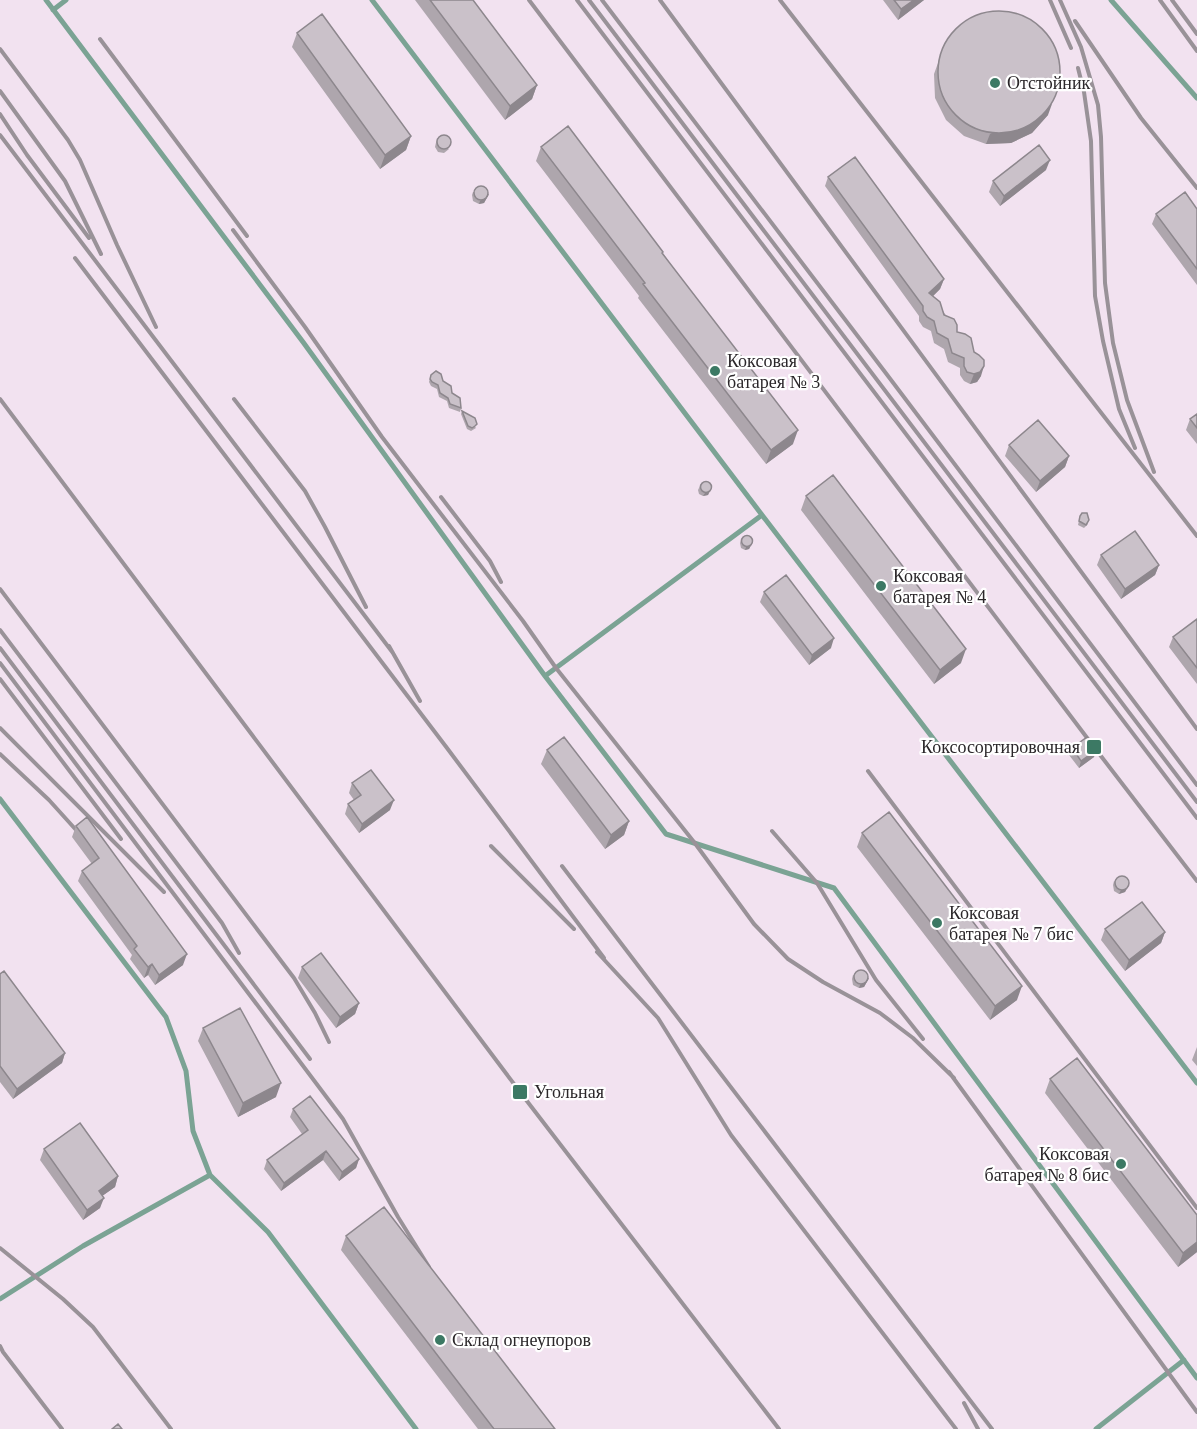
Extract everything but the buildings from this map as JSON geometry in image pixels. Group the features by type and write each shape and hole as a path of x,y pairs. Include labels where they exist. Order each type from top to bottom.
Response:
{"lane":[{"path":"46,0 303,342 545,676 666,834 834,888 1197,1378"},
{"path":"53,10 66,0"},
{"path":"372,0 762,515 1197,1083"},
{"path":"1111,0 1197,98"},
{"path":"545,676 762,515"},
{"path":"0,800 166,1017 186,1071 193,1131 210,1175 268,1232 416,1429"},
{"path":"0,1299 83,1246 210,1175"},
{"path":"1096,1429 1184,1360"}],"shaded area":[{"path":"0,0 1197,0 1197,1429 0,1429"}],"railway":[{"path":"529,0 1197,881"},
{"path":"577,0 1197,818"},
{"path":"589,0 1197,802"},
{"path":"602,0 1197,785"},
{"path":"660,0 1197,729"},
{"path":"780,0 1197,536"},
{"path":"1050,0 1071,48"},
{"path":"1060,0 1081,47 1098,105 1105,283 1113,343 1127,400 1154,472"},
{"path":"1160,0 1197,51"},
{"path":"1172,0 1197,34"},
{"path":"1075,21 1141,118 1197,188"},
{"path":"100,39 247,236"},
{"path":"0,49 68,140 80,160 156,327"},
{"path":"1078,68 1091,141 1095,296 1119,409 1135,448"},
{"path":"0,91 65,181 101,254"},
{"path":"0,114 27,155 89,238"},
{"path":"0,135 393,653"},
{"path":"233,230 382,437 523,621 556,668 694,842 754,924 788,959 823,982 880,1013 913,1038 954,1078"},
{"path":"75,258 604,958"},
{"path":"0,399 520,1092 779,1429"},
{"path":"234,399 305,491 366,607"},
{"path":"441,497 490,561 501,582"},
{"path":"0,589 294,978 329,1042"},
{"path":"0,630 222,923 239,953"},
{"path":"389,646 420,701"},
{"path":"0,648 310,1059"},
{"path":"0,663 343,1119 429,1267"},
{"path":"0,679 121,839"},
{"path":"0,728 164,892"},
{"path":"0,754 49,800 77,831"},
{"path":"868,771 1197,1208"},
{"path":"772,831 817,883 876,980 923,1039"},
{"path":"491,846 574,929"},
{"path":"562,866 992,1429"},
{"path":"597,952 658,1018 731,1135 956,1429"},
{"path":"949,1072 1197,1412"},
{"path":"0,1248 63,1299 93,1327 171,1429"},
{"path":"0,1346 62,1429"},
{"path":"964,1403 978,1429"}],"place":[{"name":"Отстойник","path":"995,83"},
{"name":"Коксовая батарея № 3","path":"715,371"},
{"name":"Коксовая батарея № 4","path":"881,586"},
{"name":"Коксосортировочная","path":"1094,747"},
{"name":"Коксовая батарея № 7 бис","path":"937,923"},
{"name":"Угольная","path":"520,1092"},
{"name":"Коксовая батарея № 8 бис","path":"1121,1164"},
{"name":"Склад огнеупоров","path":"440,1340"}]}
